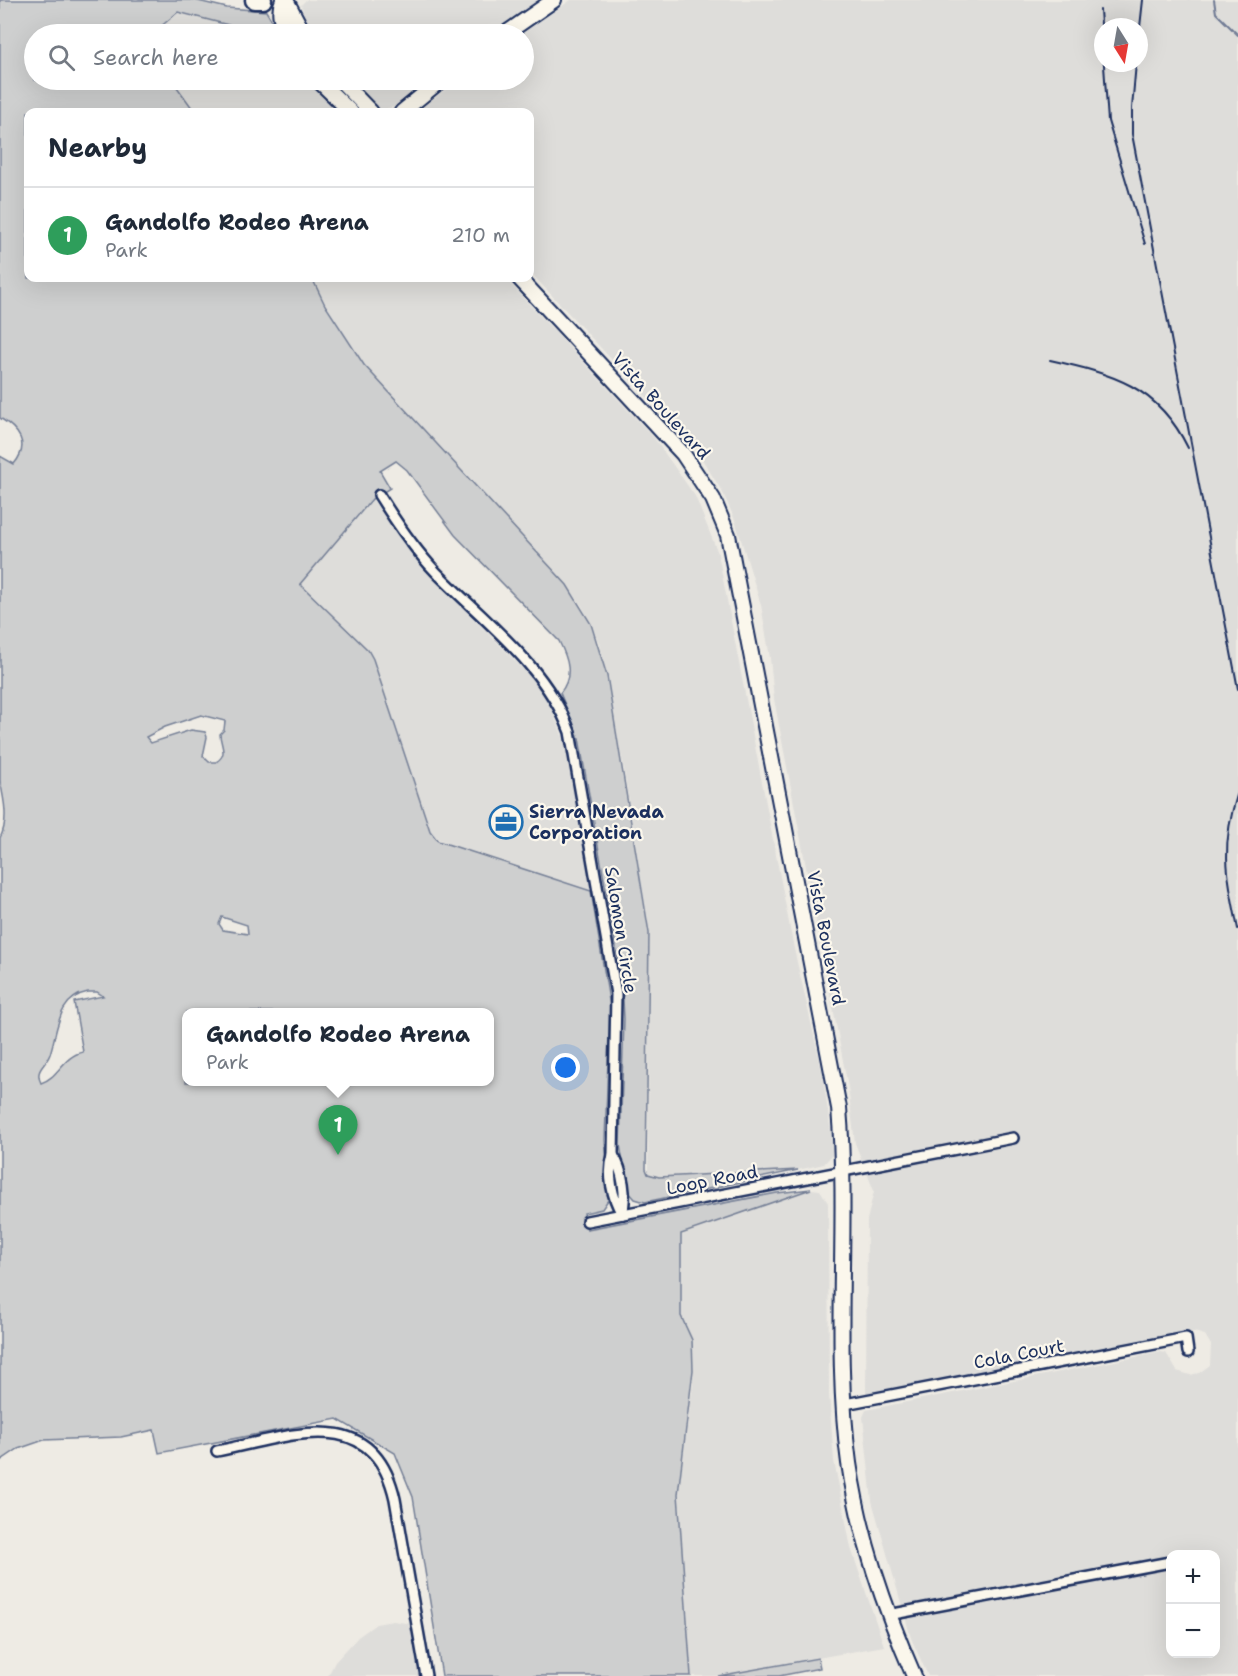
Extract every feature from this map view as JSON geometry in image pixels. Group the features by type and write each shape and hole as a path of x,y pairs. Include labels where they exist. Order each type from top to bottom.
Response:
{"highway":[{"path":"254,0 262,0"}],"main road":[{"path":"284,0 279,10 284,24"},
{"path":"284,0 298,24"},
{"path":"519,24 554,0"},
{"path":"328,90 347,108"},
{"path":"350,90 367,108"},
{"path":"407,108 429,90"},
{"name":"Vista Boulevard","path":"523,282 683,454 713,499 728,536 839,1108 843,1172 844,1404 849,1463 871,1565 888,1615 914,1676"}],"street":[{"name":"Salomon Circle","path":"379,495 401,530 435,571 540,677 559,705 570,732 616,994 613,1155 609,1172 614,1199 622,1214"},
{"name":"Loop Road","path":"587,1221 1013,1138"},
{"name":"Cola Court","path":"844,1404 1186,1338 1188,1352"},
{"path":"217,1451 329,1432 353,1438 378,1456 388,1474 395,1499 426,1676"},
{"path":"888,1615 1166,1563"}],"shaded area":[{"path":"0,0 194,0 227,8 266,11 274,24 224,24 178,12 164,24 24,24 24,90 179,90 192,108 24,108 24,282 314,282 325,305 364,365 567,585 591,624 607,676 649,933 646,1169 648,1174 659,1177 798,1170 645,1202 635,1199 628,1191 620,1145 624,1019 622,981 579,738 560,693 567,680 568,667 559,641 455,535 407,470 396,461 380,471 390,488 372,499 300,584 368,650 373,659 430,831 438,841 591,891 610,1007 605,1140 610,1197 602,1209 584,1213 587,1229 777,1193 811,1189 681,1234 681,1316 692,1340 693,1370 678,1494 691,1676 442,1676 413,1497 395,1453 337,1419 159,1453 154,1430 121,1437 44,1440 18,1449 0,1461 0,838 5,817 0,781 0,456 14,464 22,450 20,438 12,427 0,418","holes":["201,715 225,721 224,730 220,734 223,753 216,762 209,762 203,756 207,737 205,732 191,730 151,743 146,737 165,727","222,917 247,925 248,934 223,930 219,924","97,992 103,996 74,1002 83,1052 70,1058 52,1077 41,1083 39,1074 50,1054 64,1008 78,995"]},
{"path":"306,0 538,0 504,24 308,24 301,5"},
{"path":"571,0 1238,0 1238,1676 928,1676 911,1638 872,1501 863,1417 866,1410 1161,1352 1166,1353 1177,1371 1190,1375 1199,1373 1210,1365 1211,1345 1205,1335 1194,1332 866,1395 867,1220 874,1191 855,1143 848,1087 774,699 761,605 735,520 723,493 697,451 534,276 534,108 422,108 445,90 534,90 534,26"},
{"path":"178,12 224,24 164,24"},
{"path":"179,90 318,90 335,108 192,108"},
{"path":"358,90 414,90 393,107 375,107"},
{"path":"314,282 509,282 654,438 695,496 718,553 794,949 822,1070 833,1146 832,1155 824,1164 798,1170 659,1177 648,1174 649,933 624,770 599,643 582,606 567,585 364,365 325,305"},
{"path":"372,499 420,564 531,677 549,703 565,742 591,891 445,845 430,831 373,659 368,650 300,584"},
{"path":"811,1189 820,1190 828,1203 829,1394 834,1461 851,1548 884,1646 718,1676 691,1676 678,1494 693,1383 692,1340 681,1316 681,1234"},
{"path":"393,1621 412,1624 422,1676 328,1676 335,1662 358,1637 376,1624"},
{"path":"818,1658 820,1668 779,1676 718,1676"}],"waterway":[{"path":"1214,0 1216,13 1238,35"}],"railway":[{"path":"1141,18 1143,0"},
{"path":"1100,10 1108,121 1145,244"},
{"path":"1135,72 1132,134 1238,689"},
{"path":"1050,360 1094,371 1131,386 1163,410 1188,448"},
{"path":"1238,792 1232,811 1227,845 1228,876 1238,929"}],"place":[{"name":"Sierra Nevada Corporation","path":"506,822"},
{"name":"Gandolfo Rodeo Arena","path":"338,1155"}]}
